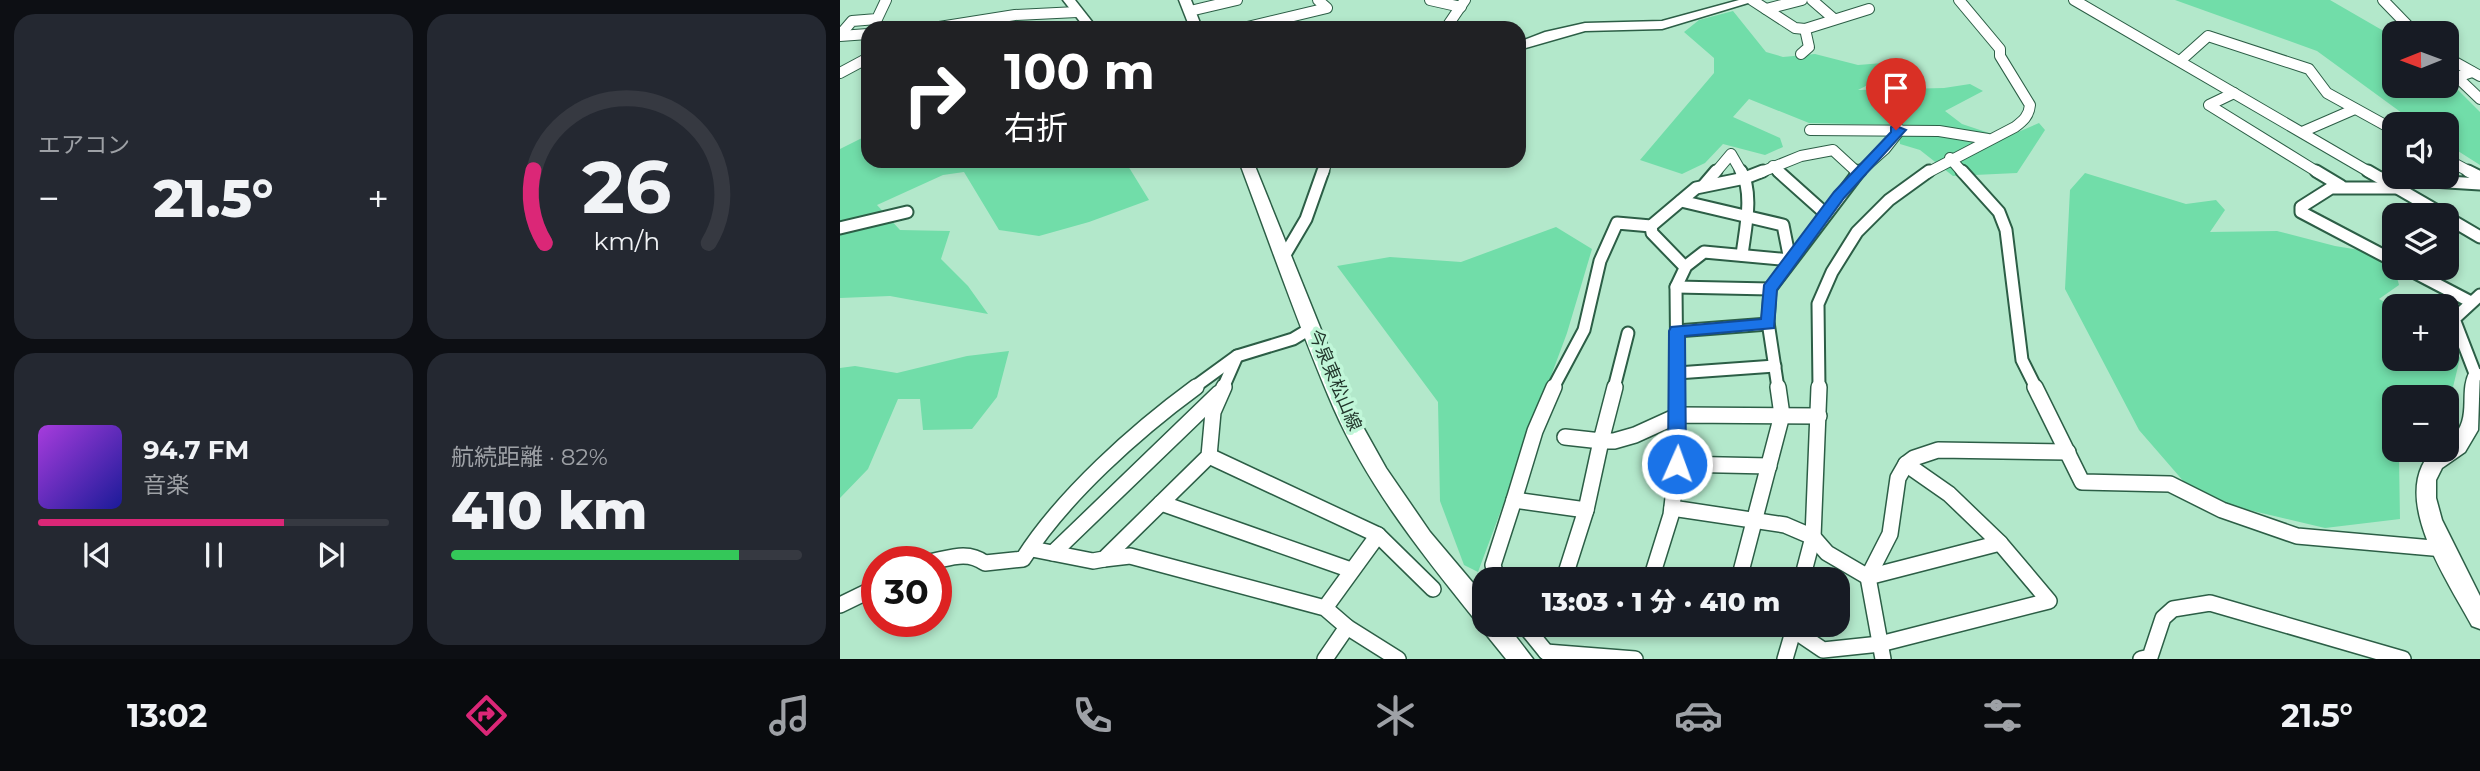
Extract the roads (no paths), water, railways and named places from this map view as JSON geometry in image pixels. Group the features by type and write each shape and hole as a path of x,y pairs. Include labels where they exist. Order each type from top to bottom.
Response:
{"street":[{"path":"840,36 852,21 877,19 886,0"},
{"path":"1069,0 1085,21"},
{"path":"1187,5 1237,0"},
{"path":"1272,21 1327,8 1318,0"},
{"path":"1430,0 1463,4 1473,0"},
{"path":"1526,43 1585,27 1662,25 1752,0 1795,28 1805,29 1869,9"},
{"path":"1766,9 1802,0"},
{"path":"1812,0 1834,19"},
{"path":"1805,567 1813,537 1819,416 1818,304 1832,272 1857,232 1889,200 1950,158 2027,118 2030,105 2000,56 2000,49 1959,0"},
{"path":"2074,0 2382,179"},
{"path":"2383,0 2403,21"},
{"path":"1451,21 1463,4"},
{"path":"977,21 1015,15 1077,12"},
{"path":"1801,54 1809,47 1805,29"},
{"path":"840,36 861,34"},
{"path":"2180,61 2208,36 2309,69 2328,93 2382,123"},
{"path":"840,74 861,62"},
{"path":"2459,64 2476,74"},
{"path":"2476,74 2458,77 2480,99"},
{"path":"2234,93 2208,105 2341,186"},
{"path":"2302,132 2356,109"},
{"path":"1810,130 1939,131 1989,139"},
{"path":"1742,567 1782,415 1768,324 1770,289 1857,174 1885,149 1900,130"},
{"path":"1704,185 1745,177 1801,156 1833,149 1857,174"},
{"path":"1494,567 1527,456 1549,395 1583,333 1597,286 1599,258 1617,223 1651,226 1704,185 1731,154 1745,177 1747,217 1742,255"},
{"path":"1950,158 1999,212 2006,230 2022,360 2082,482 2170,484 2222,510 2297,536 2444,549"},
{"path":"1773,166 1826,214"},
{"path":"2459,166 2480,177"},
{"name":"今泉東松山線","path":"1249,168 1344,410 1379,474 1423,539 1472,598"},
{"path":"1283,258 1306,219 1324,168"},
{"path":"2379,177 2480,184"},
{"path":"2382,187 2331,187 2301,207 2301,212 2382,255"},
{"path":"2401,189 2424,203"},
{"path":"1681,201 1783,225 1790,260"},
{"path":"840,229 907,212"},
{"path":"2459,224 2480,237"},
{"path":"1651,226 1652,233 1684,266"},
{"path":"1655,567 1672,508 1677,464 1679,415 1676,287 1684,266 1704,251 1790,260"},
{"path":"2433,280 2475,299 2454,319 2478,376 2476,416 2459,446 2432,466 2425,480 2429,514 2480,618"},
{"path":"1676,287 1770,289"},
{"path":"1677,331 1768,324"},
{"path":"952,557 974,555 985,563 1023,559 1032,549 1040,532 1081,486 1179,399 1237,356 1293,339 1313,327"},
{"path":"1568,567 1586,510 1628,334"},
{"path":"1104,559 1209,456 1213,412 1237,356"},
{"path":"1677,373 1775,366"},
{"path":"1052,553 1223,389"},
{"path":"1564,437 1614,441 1635,435 1679,415 1819,416"},
{"path":"1882,651 1868,577 1889,534 1898,478 1906,464 1914,458 1938,450 2068,452"},
{"path":"1209,456 1378,535 1433,589"},
{"path":"1677,464 1769,466"},
{"path":"1805,637 1823,650 1882,651 2049,601 2000,542 1949,495 1906,464"},
{"path":"1514,500 1586,510"},
{"path":"1161,503 1351,570"},
{"path":"1672,508 1785,525 1813,537 1827,553 1868,577 2000,542"},
{"path":"1325,608 1378,535"},
{"path":"1032,549 1093,561 1130,556 1325,608 1347,626 1398,659"},
{"path":"840,605 861,595"},
{"path":"2141,659 2150,657 2163,618 2173,608 2210,603 2403,659"},
{"path":"1325,659 1347,626"},
{"path":"1503,637 1521,659"},
{"path":"1532,637 1544,656 1571,652 1634,659"},
{"path":"1786,659 1790,637"}]}
